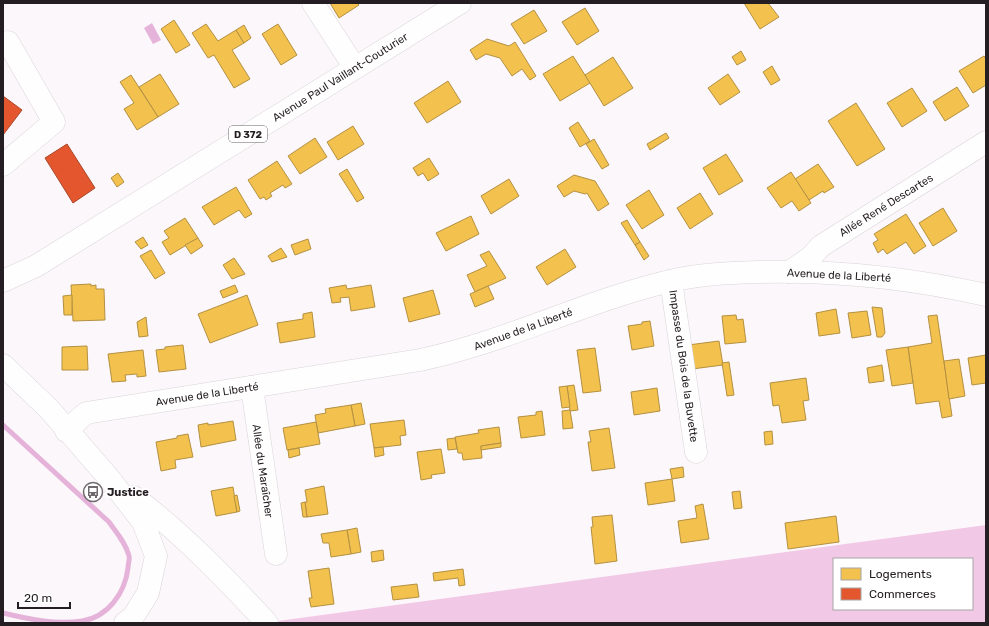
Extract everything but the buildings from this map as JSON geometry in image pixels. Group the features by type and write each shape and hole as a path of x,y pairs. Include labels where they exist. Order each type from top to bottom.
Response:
{"street":[{"path":"313,3 355,68"},
{"name":"Avenue Paul Vaillant-Couturier","path":"3,281 36,266 460,3"},
{"path":"3,165 54,122 8,42"},
{"name":"Allée René Descartes","path":"789,272 810,258 821,246 986,142"},
{"name":"Avenue Paul Vaillant-Couturier","path":"3,296 36,266"},
{"name":"Avenue de la Liberté","path":"66,431 86,413 412,362 453,353 628,292 671,280 697,276 730,273 789,272 850,274 916,280 986,296"},
{"name":"Impasse du Bois de la Buvette","path":"671,280 696,452"},
{"path":"3,365 48,409 108,477 143,522 156,556 148,593 133,617 125,623"},
{"path":"3,385 42,417 66,431"},
{"name":"Allée du Maraîcher","path":"252,387 276,554"},
{"path":"108,477 150,509 234,588 267,623"}],"shaded area":[{"path":"152,23 161,40 153,44 144,28"},
{"path":"986,525 986,623 280,623 278,621"}],"waterway":[{"path":"3,425 109,522 123,542 129,556 126,577 119,595 100,615 82,621 52,622 3,613"}],"place":[{"name":"Justice","path":"93,492"}]}
